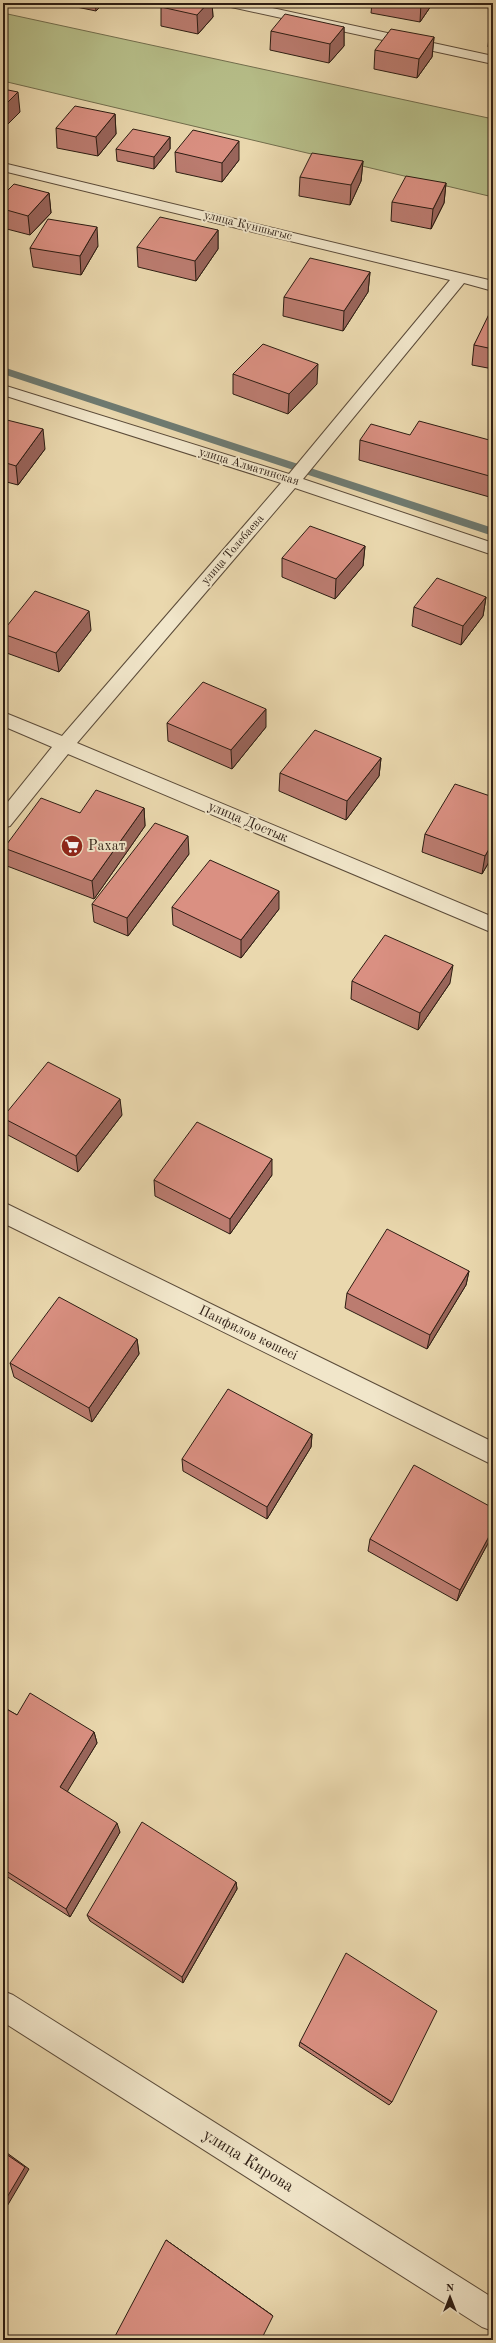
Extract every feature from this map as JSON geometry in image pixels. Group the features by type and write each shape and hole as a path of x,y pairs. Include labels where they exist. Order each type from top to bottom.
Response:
{"street":[{"path":"231,3 493,60"},
{"name":"улица Куншыгыс","path":"3,167 493,286"},
{"name":"улица Толебаева","path":"3,821 64,746 292,480 461,277"},
{"name":"улица Алматинская","path":"3,390 292,480 493,549"},
{"name":"улица Достык","path":"3,719 64,746 493,925"},
{"name":"Панфилов көшесі","path":"3,1212 493,1454"},
{"name":"улица Кирова","path":"3,2005 493,2316"}],"green space":[{"path":"3,13 493,119 493,197 3,81"}],"building":[{"path":"164,3 208,3 197,15 161,7"},
{"path":"285,14 344,27 330,44 271,31"},
{"path":"391,29 434,37 419,59 375,50"},
{"path":"3,89 18,92 3,107"},
{"path":"75,106 115,114 96,137 56,128"},
{"path":"133,129 170,137 154,157 116,149"},
{"path":"193,130 239,141 222,163 175,152"},
{"path":"312,153 363,161 351,185 300,177"},
{"path":"406,176 446,183 433,209 392,202"},
{"path":"14,184 49,193 28,216 3,209 3,195"},
{"path":"160,217 218,230 195,261 137,247"},
{"path":"48,219 97,227 80,256 30,248"},
{"path":"310,258 370,272 344,311 284,297"},
{"path":"491,310 493,311 493,349 474,345"},
{"path":"263,344 318,364 289,394 233,374"},
{"path":"3,419 43,429 16,466 3,462"},
{"path":"419,421 493,441 493,477 360,440 371,424 410,435"},
{"path":"310,526 365,546 336,579 282,558"},
{"path":"437,578 486,597 463,626 414,607"},
{"path":"35,591 89,611 56,653 3,634 3,631"},
{"path":"203,682 266,709 231,750 167,723"},
{"path":"315,730 381,758 347,801 280,773"},
{"path":"455,784 493,797 493,842 485,856 425,834"},
{"path":"96,790 144,808 92,881 4,848 41,798 80,813"},
{"path":"155,823 188,836 127,918 92,904"},
{"path":"210,860 279,891 241,940 172,907"},
{"path":"385,935 453,965 420,1013 352,981"},
{"path":"48,1062 120,1099 76,1156 3,1118"},
{"path":"197,1122 272,1159 230,1219 154,1180"},
{"path":"387,1229 469,1271 430,1335 347,1293"},
{"path":"59,1297 137,1339 89,1408 10,1363"},
{"path":"228,1389 312,1434 267,1507 182,1459"},
{"path":"414,1465 493,1508 493,1529 460,1590 370,1539"},
{"path":"30,1693 94,1732 60,1787 117,1823 66,1909 3,1869 3,1707 17,1715"},
{"path":"142,1822 236,1882 182,1977 87,1915"},
{"path":"346,1953 437,2011 392,2102 300,2042"},
{"path":"3,2152 25,2167 3,2204"},
{"path":"166,2240 273,2316 261,2340 113,2340"}],"waterway":[{"path":"3,370 493,532"}],"place":[{"name":"Рахат","path":"72,846"}]}
